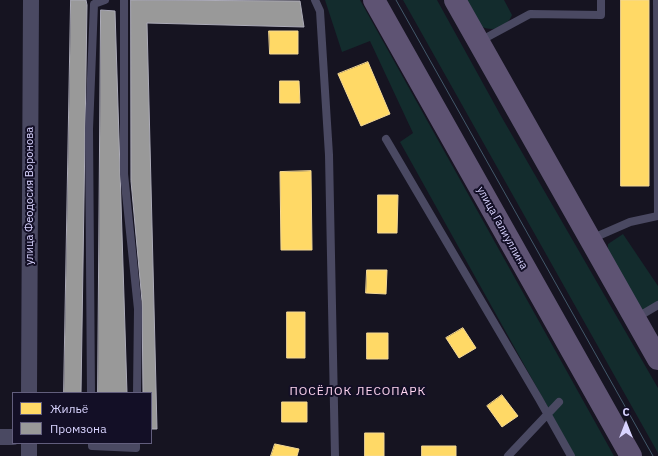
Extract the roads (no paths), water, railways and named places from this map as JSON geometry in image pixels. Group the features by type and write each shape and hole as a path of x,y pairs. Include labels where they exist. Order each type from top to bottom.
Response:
{"main road":[{"name":"улица Галиуллина","path":"374,0 631,456"},
{"path":"455,0 658,359"}],"street":[{"name":"улица Феодосия Воронова","path":"29,392 31,0"},
{"path":"0,437 12,437"},
{"path":"29,444 29,456"}],"lane":[{"path":"91,392 89,129 94,2 105,0"},
{"path":"124,0 124,174 138,309 137,392"},
{"path":"315,0 320,11 329,155 335,456"},
{"path":"479,42 530,14 601,15 601,0"},
{"path":"591,240 630,222 658,216 657,0"},
{"path":"386,139 571,456"},
{"path":"635,319 658,305"},
{"path":"508,456 548,416 559,402"},
{"path":"92,444 92,446 136,448 136,444"}],"tram line":[{"path":"396,0 653,456"}],"district":[{"name":"ПОСЁЛОК ЛЕСОПАРК","path":"358,392"}]}
